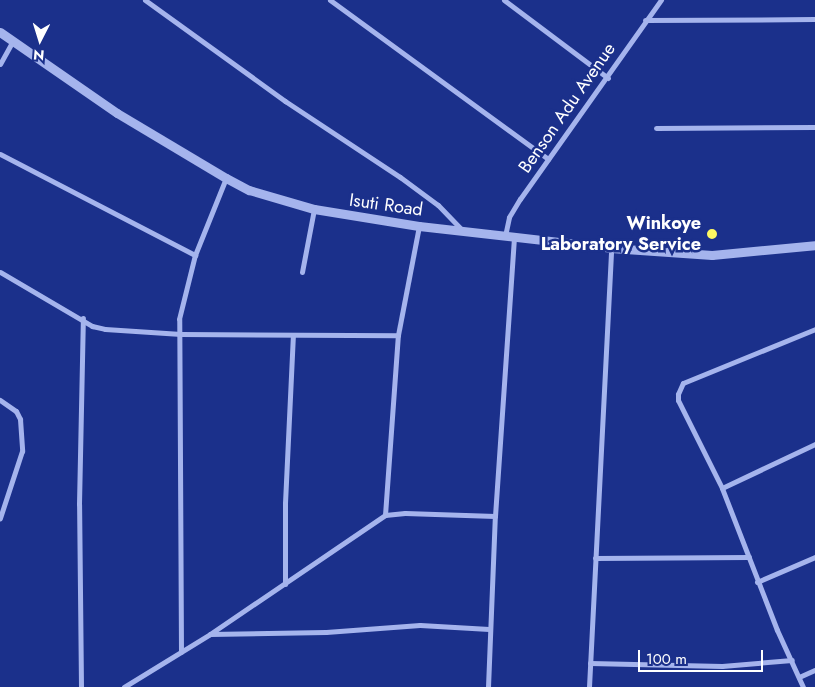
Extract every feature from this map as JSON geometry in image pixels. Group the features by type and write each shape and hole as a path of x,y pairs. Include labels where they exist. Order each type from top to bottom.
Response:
{"street":[{"path":"145,0 285,101 400,177 438,205 462,230"},
{"path":"330,0 548,159"},
{"path":"504,0 608,78"},
{"name":"Benson Adu Avenue","path":"488,687 489,629 509,217 548,159 608,78 645,20 661,0"},
{"path":"645,20 815,19"},
{"name":"Isuti Road","path":"0,32 117,113 226,178 249,190 314,209 419,226 611,248 712,255 815,245"},
{"path":"0,64 12,41"},
{"path":"656,128 815,127"},
{"path":"0,154 195,255"},
{"path":"181,652 180,311 195,255 226,178"},
{"path":"302,272 314,209"},
{"path":"385,515 398,335 419,226"},
{"path":"589,687 611,248"},
{"path":"0,272 83,318 92,326 104,329 181,334 398,335"},
{"path":"81,687 79,504 83,318"},
{"path":"803,687 758,582 722,488 678,400 683,383 815,329"},
{"path":"285,584 285,503 293,335"},
{"path":"0,400 16,411 20,418 22,451 0,518"},
{"path":"722,488 815,444"},
{"path":"124,687 210,634 385,515 405,513 495,516"},
{"path":"595,558 749,557"},
{"path":"758,582 815,557"},
{"path":"210,634 326,632 420,625 489,629"},
{"path":"590,663 722,666 792,660"},
{"path":"799,677 815,670"}],"place":[{"name":"Winkoye Laboratory Service","path":"712,234"}]}
